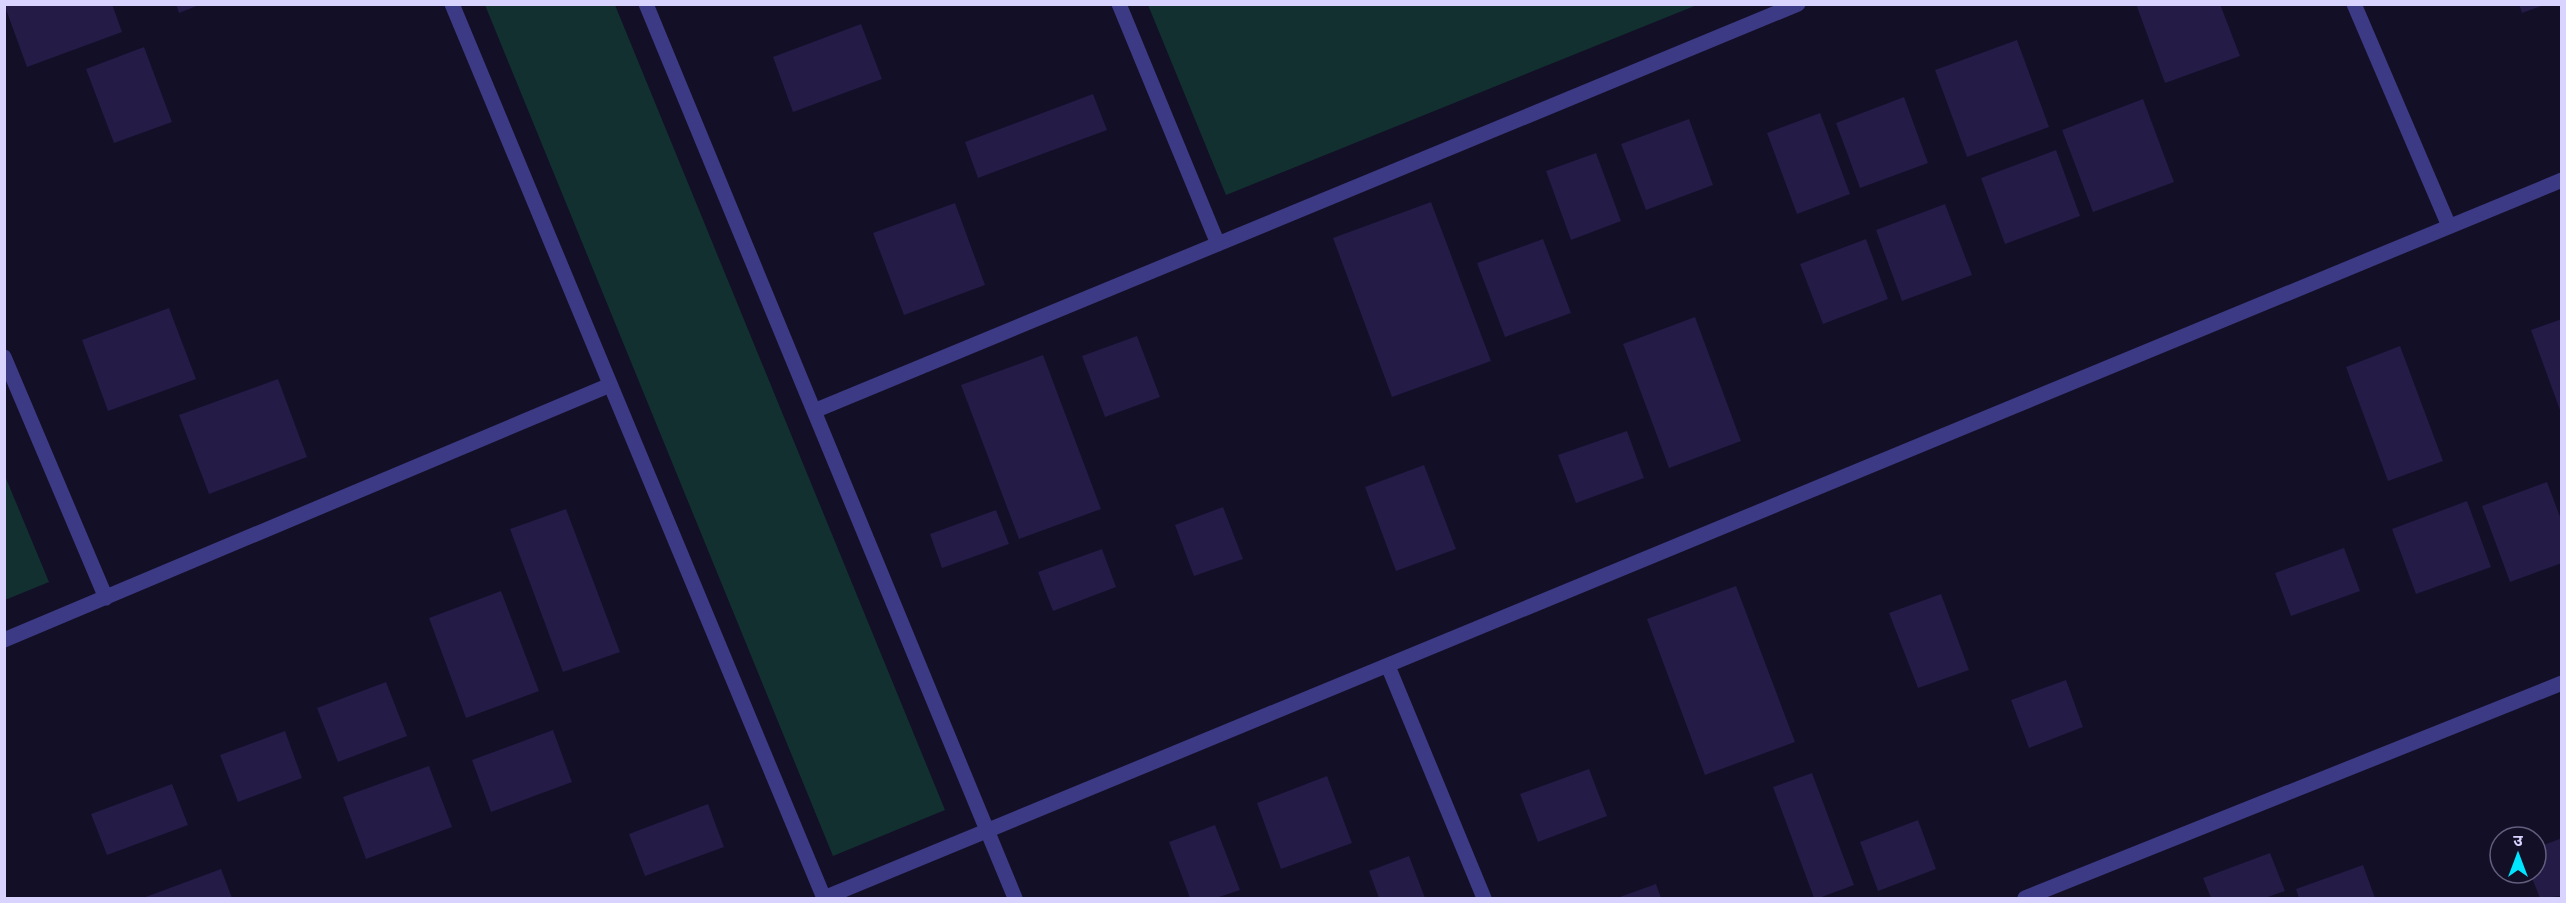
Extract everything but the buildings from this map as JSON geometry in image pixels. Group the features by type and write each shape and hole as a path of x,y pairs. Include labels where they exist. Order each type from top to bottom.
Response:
{"street":[{"path":"452,4 824,898 2562,180"},
{"path":"646,4 1015,898"},
{"path":"1119,4 1218,244"},
{"path":"814,411 1798,4"},
{"path":"2354,4 2449,226"},
{"path":"4,357 106,597"},
{"path":"4,640 610,385"},
{"path":"1388,666 1484,898"},
{"path":"2025,898 2562,683"}],"green space":[{"path":"485,5 615,5 945,810 833,856"},
{"path":"1148,5 1697,5 1226,195"},
{"path":"5,476 49,582 4,600"}]}
